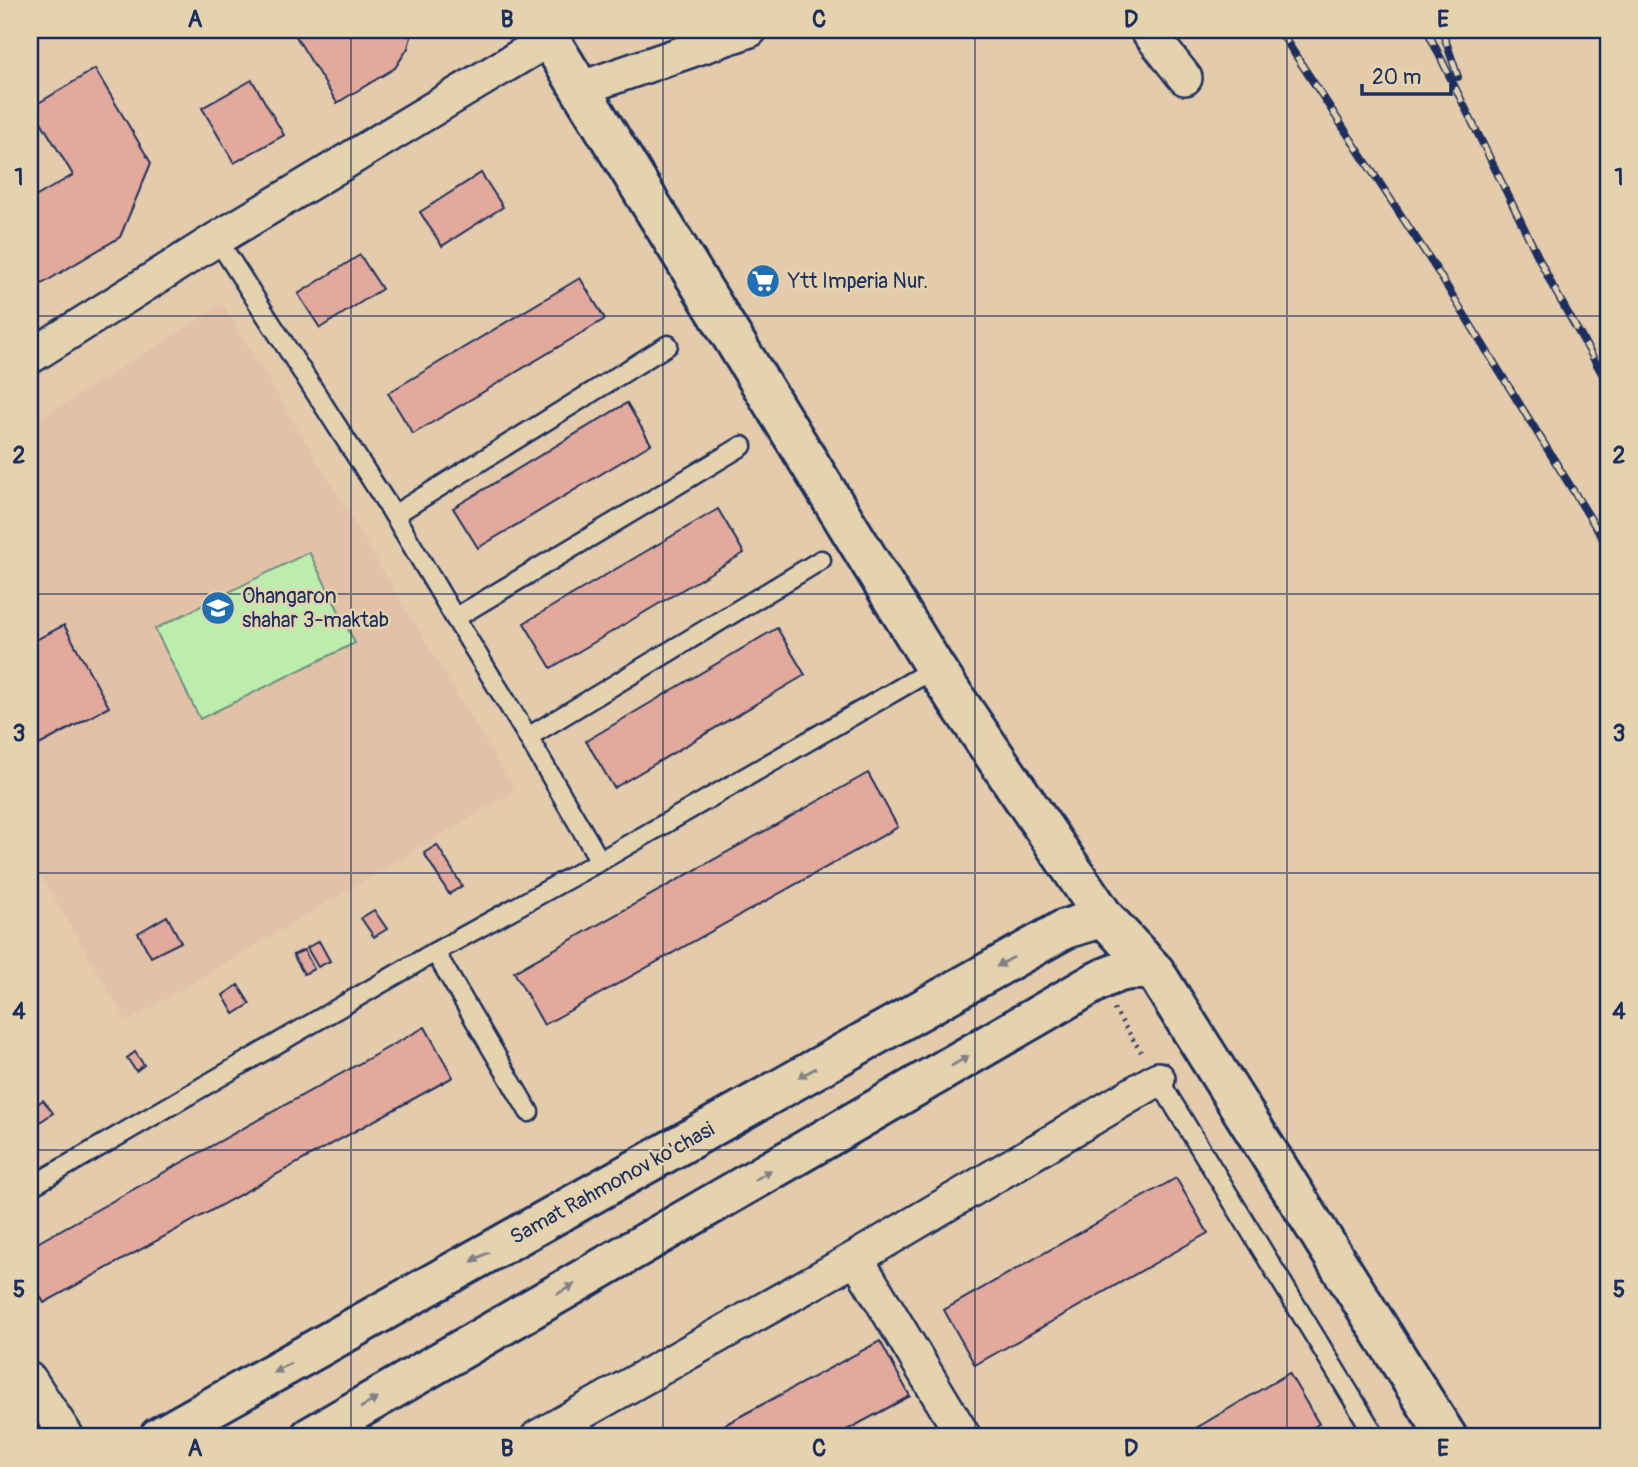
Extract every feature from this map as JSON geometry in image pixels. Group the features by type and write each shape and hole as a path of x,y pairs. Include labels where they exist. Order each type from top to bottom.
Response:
{"main road":[{"path":"547,34 935,668 1104,917 1155,972 1447,1437"},
{"name":"Samat Rahmonov ko'chasi","path":"159,1437 1065,929 1104,917"},
{"path":"1065,929 1096,982"},
{"path":"310,1437 1096,982 1123,971 1136,969 1155,972"}],"street":[{"path":"579,89 750,30"},
{"path":"1147,30 1185,78"},
{"path":"30,357 547,34"},
{"path":"538,1437 856,1258 1158,1079"},
{"path":"856,1258 964,1437"},
{"path":"30,1380 67,1437"}],"lane":[{"path":"217,239 394,515 600,861"},
{"path":"394,515 668,345"},
{"path":"455,618 742,446"},
{"path":"528,737 821,560"},
{"path":"30,1186 935,668"},
{"path":"435,952 529,1112"},
{"path":"1158,1079 1376,1437"}],"path":[{"path":"1096,982 1158,1079"}],"shaded area":[{"name":"Ohangaron shahar 3-maktab","path":"223,304 515,791 127,1022 30,857 30,425"}],"green space":[{"path":"309,552 355,643 200,719 155,629"}],"building":[{"path":"292,30 410,30 411,37 408,48 395,68 337,103"},
{"path":"95,69 151,163 120,237 30,291 30,200 73,175 32,107"},
{"path":"252,80 284,135 234,163 202,108"},
{"path":"481,173 503,207 442,246 420,212"},
{"path":"360,255 382,289 320,328 298,294"},
{"path":"580,278 605,319 413,434 388,393"},
{"path":"627,403 651,444 478,548 453,508"},
{"path":"718,509 744,553 551,668 524,623"},
{"path":"64,625 109,707 30,750 30,643"},
{"path":"777,628 805,675 614,788 586,741"},
{"path":"868,773 898,827 544,1025 514,972"},
{"path":"437,845 462,886 449,894 424,853"},
{"path":"374,910 387,929 374,937 361,918"},
{"path":"167,916 181,942 151,957 138,933"},
{"path":"319,941 330,961 318,967 307,948"},
{"path":"304,950 314,969 304,974 293,955"},
{"path":"238,985 250,1004 234,1014 223,995"},
{"path":"425,1027 453,1077 44,1303 30,1278 30,1247"},
{"path":"135,1052 144,1065 136,1071 127,1058"},
{"path":"43,1100 53,1113 40,1122 30,1109"},
{"path":"1176,1178 1208,1233 975,1365 944,1310"},
{"path":"880,1341 910,1396 834,1437 702,1437"},
{"path":"1289,1373 1319,1424 1296,1437 1181,1437"}],"railway":[{"path":"1279,30 1433,264 1608,547"},
{"path":"1427,30 1553,287 1608,384"},
{"path":"1442,30 1458,77"}],"place":[{"name":"Ytt Imperia Nur.","path":"763,281"},
{"name":"Ohangaron shahar 3-maktab","path":"218,608"}]}
